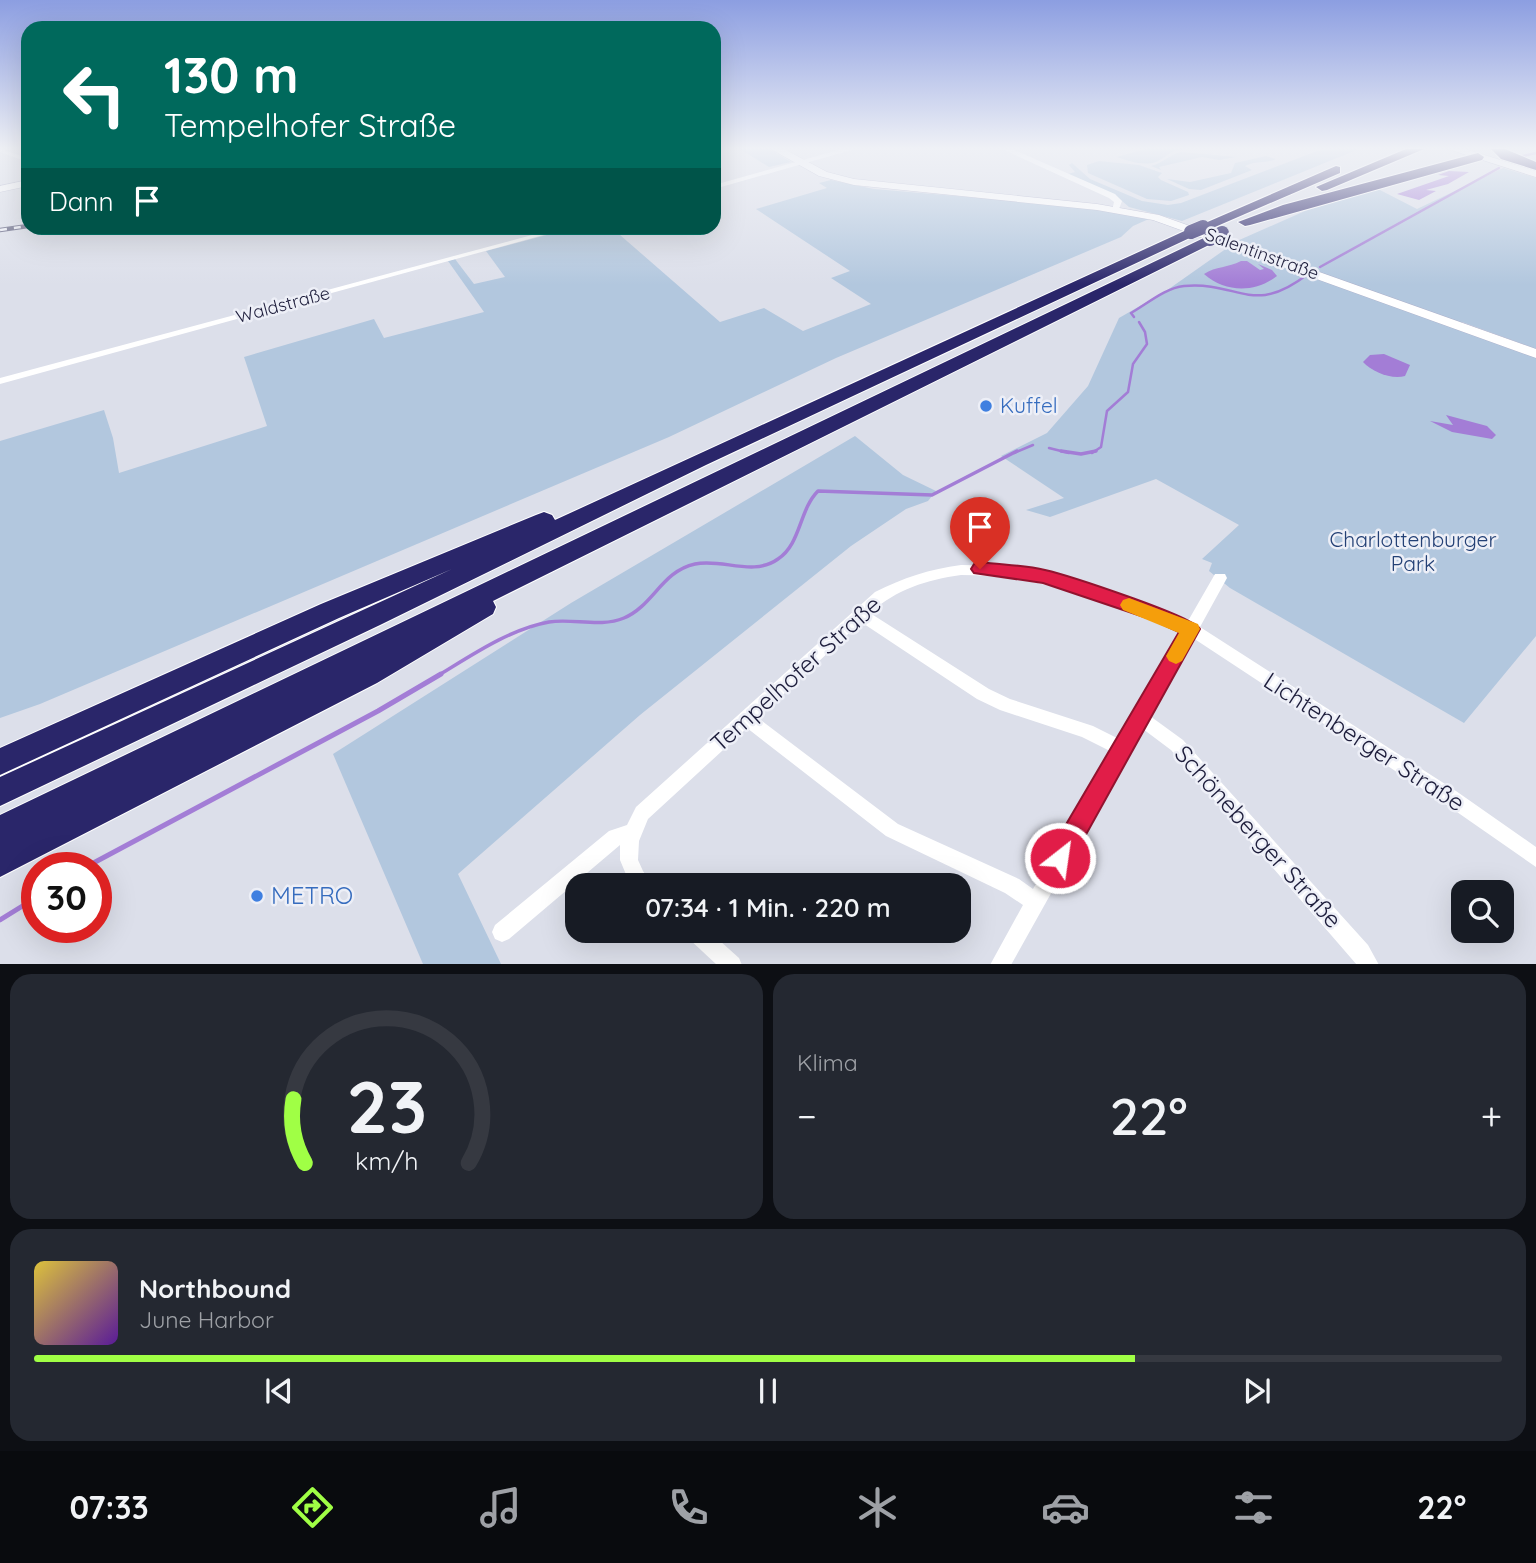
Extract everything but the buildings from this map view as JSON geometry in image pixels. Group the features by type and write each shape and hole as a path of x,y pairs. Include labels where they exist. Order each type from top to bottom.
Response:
{"highway":[{"path":"0,831 636,518 1281,194"},
{"path":"1245,222 1307,194"},
{"path":"0,792 699,460 1207,233 1335,194"},
{"path":"0,762 434,565 699,460"},
{"path":"0,860 368,675 473,613 587,551 636,518"}],"street":[{"name":"Salentinstraße","path":"957,194 1115,209 1183,226 1536,354"},
{"path":"1107,194 1118,201 1115,209"},
{"name":"Waldstraße","path":"0,381 539,235"},
{"name":"Tempelhofer Straße","path":"502,932 615,837 631,833 642,813 860,614 880,596 912,579 980,569 1044,576 1160,615 1191,629"},
{"path":"1000,964 1220,578"},
{"path":"860,614 983,694 1006,705 1087,731 1122,749"},
{"name":"Lichtenberger Straße","path":"1191,629 1450,797 1536,858"},
{"path":"746,718 892,830 1012,886 1035,902"},
{"name":"Schöneberger Straße","path":"1140,718 1177,745 1361,952 1368,964"},
{"path":"631,833 628,856 635,873"},
{"path":"708,943 732,964"}],"green space":[{"path":"807,194 932,194 1084,207 1151,218 1133,226 1121,237 836,358 669,437 40,704 0,718 0,441 104,410 113,438 119,473 267,426 244,357 374,319 384,338 484,312 448,261 455,259 474,284 505,277 486,251 547,235 620,235 720,322 764,308 803,331 871,304 831,278 850,271 756,209"},
{"path":"1113,194 1125,194 1142,201 1168,205 1205,194 1248,194 1182,221 1129,207"},
{"path":"1136,194 1189,195 1171,201 1147,199"},
{"name":"Charlottenburger Park","path":"1361,194 1388,194 1417,209 1448,194 1536,194 1536,349 1462,322 1456,327 1536,356 1536,636 1464,723 1230,588 1209,571 1212,563 1202,559 1239,525 1156,479 1050,517 1026,510 1064,498 1001,456 1047,433 1088,386 1119,318 1166,291 1237,241 1305,211"},
{"path":"855,436 903,475 936,491 928,501 906,509 851,546 640,715 458,874 501,964 423,964 333,754 571,603"}],"shaded area":[{"path":"1397,194 1430,194 1419,200"},
{"path":"1247,261 1260,270 1264,269 1258,264 1272,270 1277,276 1259,286 1240,288 1222,285 1204,274 1213,270"},
{"path":"1384,354 1410,365 1405,376 1382,374 1363,362 1370,355"},
{"path":"1446,415 1487,426 1496,435 1492,439 1452,432 1430,421 1453,425"}],"waterway":[{"path":"1320,267 1452,194"},
{"path":"1134,317 1131,313 1177,287 1203,286 1259,295 1289,287 1308,274"},
{"path":"1095,451 1101,447 1107,411 1128,392 1133,364 1147,344 1145,332 1139,322"},
{"path":"1014,453 1033,445"},
{"path":"1049,448 1061,451"},
{"path":"439,675 492,644 534,625 558,621 596,623 624,618 634,613 674,574 695,564 716,563 748,567 768,564 786,553 818,491 932,495 1017,451"},
{"path":"1061,451 1081,454 1095,451"},
{"path":"1061,451 1069,453"},
{"path":"112,853 378,711 441,674"},
{"path":"0,920 21,907"}],"railway":[{"path":"0,230 21,227"}],"slow traffic":[{"path":"1129,605 1191,629 1176,656"}],"place":[{"name":"Kuffel","path":"986,406"},
{"name":"METRO","path":"257,896"}],"route":[{"path":"980,569 1044,576 1160,615 1191,629 1060,858"}]}
